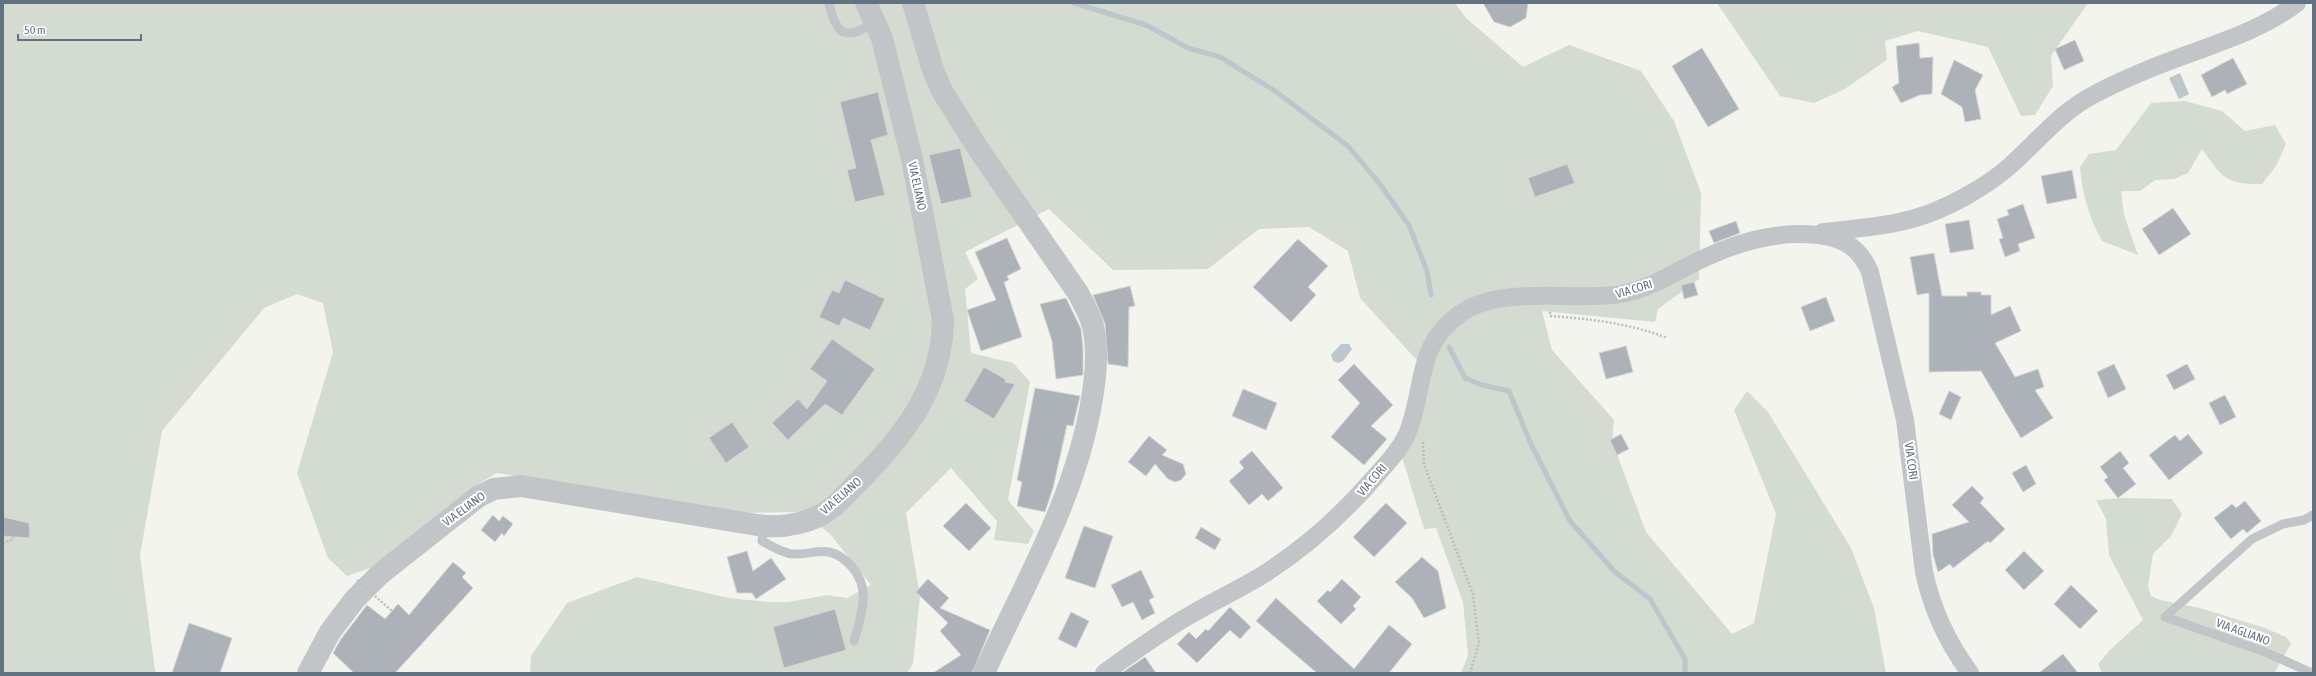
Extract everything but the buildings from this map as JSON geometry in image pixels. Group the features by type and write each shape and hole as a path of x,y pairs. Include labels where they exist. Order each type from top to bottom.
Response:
{"street":[{"path":"913,3 933,70 942,91 979,150 1078,293 1090,318 1094,332 1095,382 1078,463 1050,535 984,673"},
{"path":"1803,234 1890,224 1917,217 1939,208 1977,190 1999,175 2062,116 2084,100 2146,70 2249,31 2270,21 2297,3"},
{"name":"VIA ELIANO","path":"311,666 335,626 368,585 472,502 494,489 520,486 764,526 799,523 825,513 885,455 905,430 923,399 941,346 943,320 939,291 912,159 882,38 870,12"},
{"name":"VIA CORI","path":"1104,673 1180,621 1279,564 1318,534 1345,509 1399,447 1410,427 1423,367 1430,348 1442,330 1466,310 1485,302 1521,298 1611,296 1628,293 1654,284 1702,259 1737,245 1777,235 1803,234 1829,237 1849,244 1862,255 1870,272 1905,420 1924,572 1928,591 1943,630 1970,673"}],"lane":[{"path":"829,3 833,20 844,33 856,33 870,12"},
{"name":"VIA AGLIANO","path":"2312,673 2265,652 2165,617 2252,539 2283,524 2304,520 2313,515"},
{"path":"764,526 762,540 780,551 792,554 829,552 840,556 857,573 862,582 865,595 854,642"}],"path":[{"path":"1550,316 1580,318 1640,327 1667,338"},
{"path":"1424,464 1472,595 1479,643 1470,673"},
{"path":"3,544 13,540 14,536"},
{"path":"357,580 392,611"}],"shaded area":[{"path":"3,3 1455,3 1466,18 1523,67 1569,45 1641,71 1674,121 1701,193 1699,279 1658,309 1655,322 1542,311 1552,350 1614,420 1612,441 1646,532 1732,634 1754,623 1776,514 1734,410 1747,391 1768,412 1851,548 1874,608 1886,673 1461,673 1468,655 1463,602 1436,528 1424,529 1399,447 1423,367 1360,298 1348,251 1309,227 1259,229 1208,269 1113,270 1049,209 965,252 978,279 965,289 971,353 1013,363 1030,382 1008,500 1034,531 1028,544 994,540 997,521 951,468 906,513 920,596 913,664 907,673 530,673 531,656 567,603 637,577 729,598 769,602 788,602 827,595 847,598 871,585 830,534 802,512 734,513 497,473 476,485 373,567 347,576 328,558 297,473 333,352 323,303 297,294 264,308 162,431 140,555 155,671 158,673 3,673"},
{"path":"1717,3 2088,3 2051,56 2053,86 2035,115 2021,116 1988,47 1918,31 1885,41 1887,60 1843,90 1814,103 1780,96"},
{"path":"2180,73 2189,94 2179,99 2169,78"},
{"path":"2185,101 2222,111 2245,131 2275,125 2286,144 2276,166 2262,184 2239,183 2225,177 2214,166 2202,149 2188,173 2174,179 2155,180 2140,191 2121,191 2124,215 2138,255 2102,241 2093,223 2087,205 2082,187 2080,167 2089,154 2116,150 2151,103"},
{"path":"1341,344 1349,344 1352,349 1343,361 1338,363 1333,361 1331,355"},
{"path":"2122,498 2172,499 2182,514 2171,536 2153,554 2148,587 2151,596 2160,600 2200,608 2265,628 2286,637 2291,644 2274,673 2102,673 2098,664 2109,651 2143,620 2109,555 2106,519 2096,500"}],"waterway":[{"path":"1074,3 1146,25 1188,48 1220,57 1275,91 1348,146 1379,183 1409,225 1427,271 1431,295"},
{"path":"1449,347 1465,378 1482,385 1509,391 1530,442 1570,521 1615,572 1650,599 1685,659 1685,673"}]}
